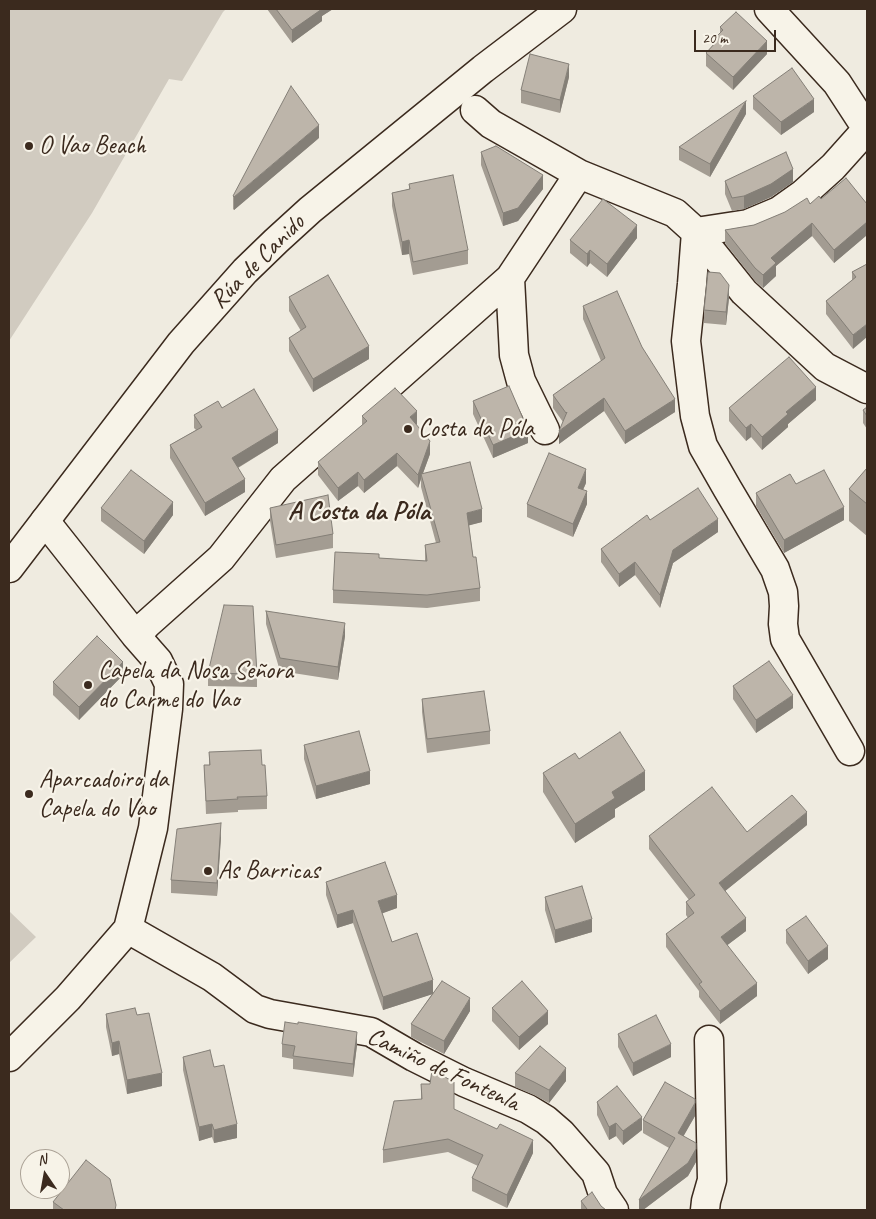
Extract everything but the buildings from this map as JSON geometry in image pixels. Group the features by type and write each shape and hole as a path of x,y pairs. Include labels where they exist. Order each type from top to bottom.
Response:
{"street":[{"name":"Rúa de Canido","path":"9,568 181,343 245,271 310,210 483,69 562,9"},
{"path":"696,232 748,224 778,211 803,194 833,167 867,129 837,83 769,9"},
{"path":"475,110 491,124 579,174 675,213 696,232 744,292 825,367 867,389"},
{"path":"136,636 220,558 283,479 510,278 579,174"},
{"path":"696,232 686,341 695,416 703,446 775,570 783,592 785,639 850,751"},
{"path":"510,278 514,355 521,381 545,430"},
{"path":"9,1057 68,998 128,929 153,828 168,709 169,684 158,661 45,521"},
{"name":"Camiño de Fontenla","path":"128,929 212,977 255,1009 270,1014 371,1032 414,1057 464,1082 528,1109 546,1120 561,1133 596,1173 603,1194 614,1210"},
{"path":"705,1210 712,1180 709,1040"}],"shaded area":[{"path":"9,9 226,9 182,81 169,79 92,213 9,341"},
{"path":"9,911 36,937 9,963"}],"place":[{"name":"O Vao Beach","path":"29,146"},
{"name":"Costa da Póla","path":"408,429"},
{"name":"Capela da Nosa Señora do Carme do Vao","path":"88,685"},
{"name":"Aparcadoiro da Capela do Vao","path":"29,794"},
{"name":"As Barricas","path":"208,871"}],"district":[{"name":"A Costa da Póla","path":"359,512"}]}
